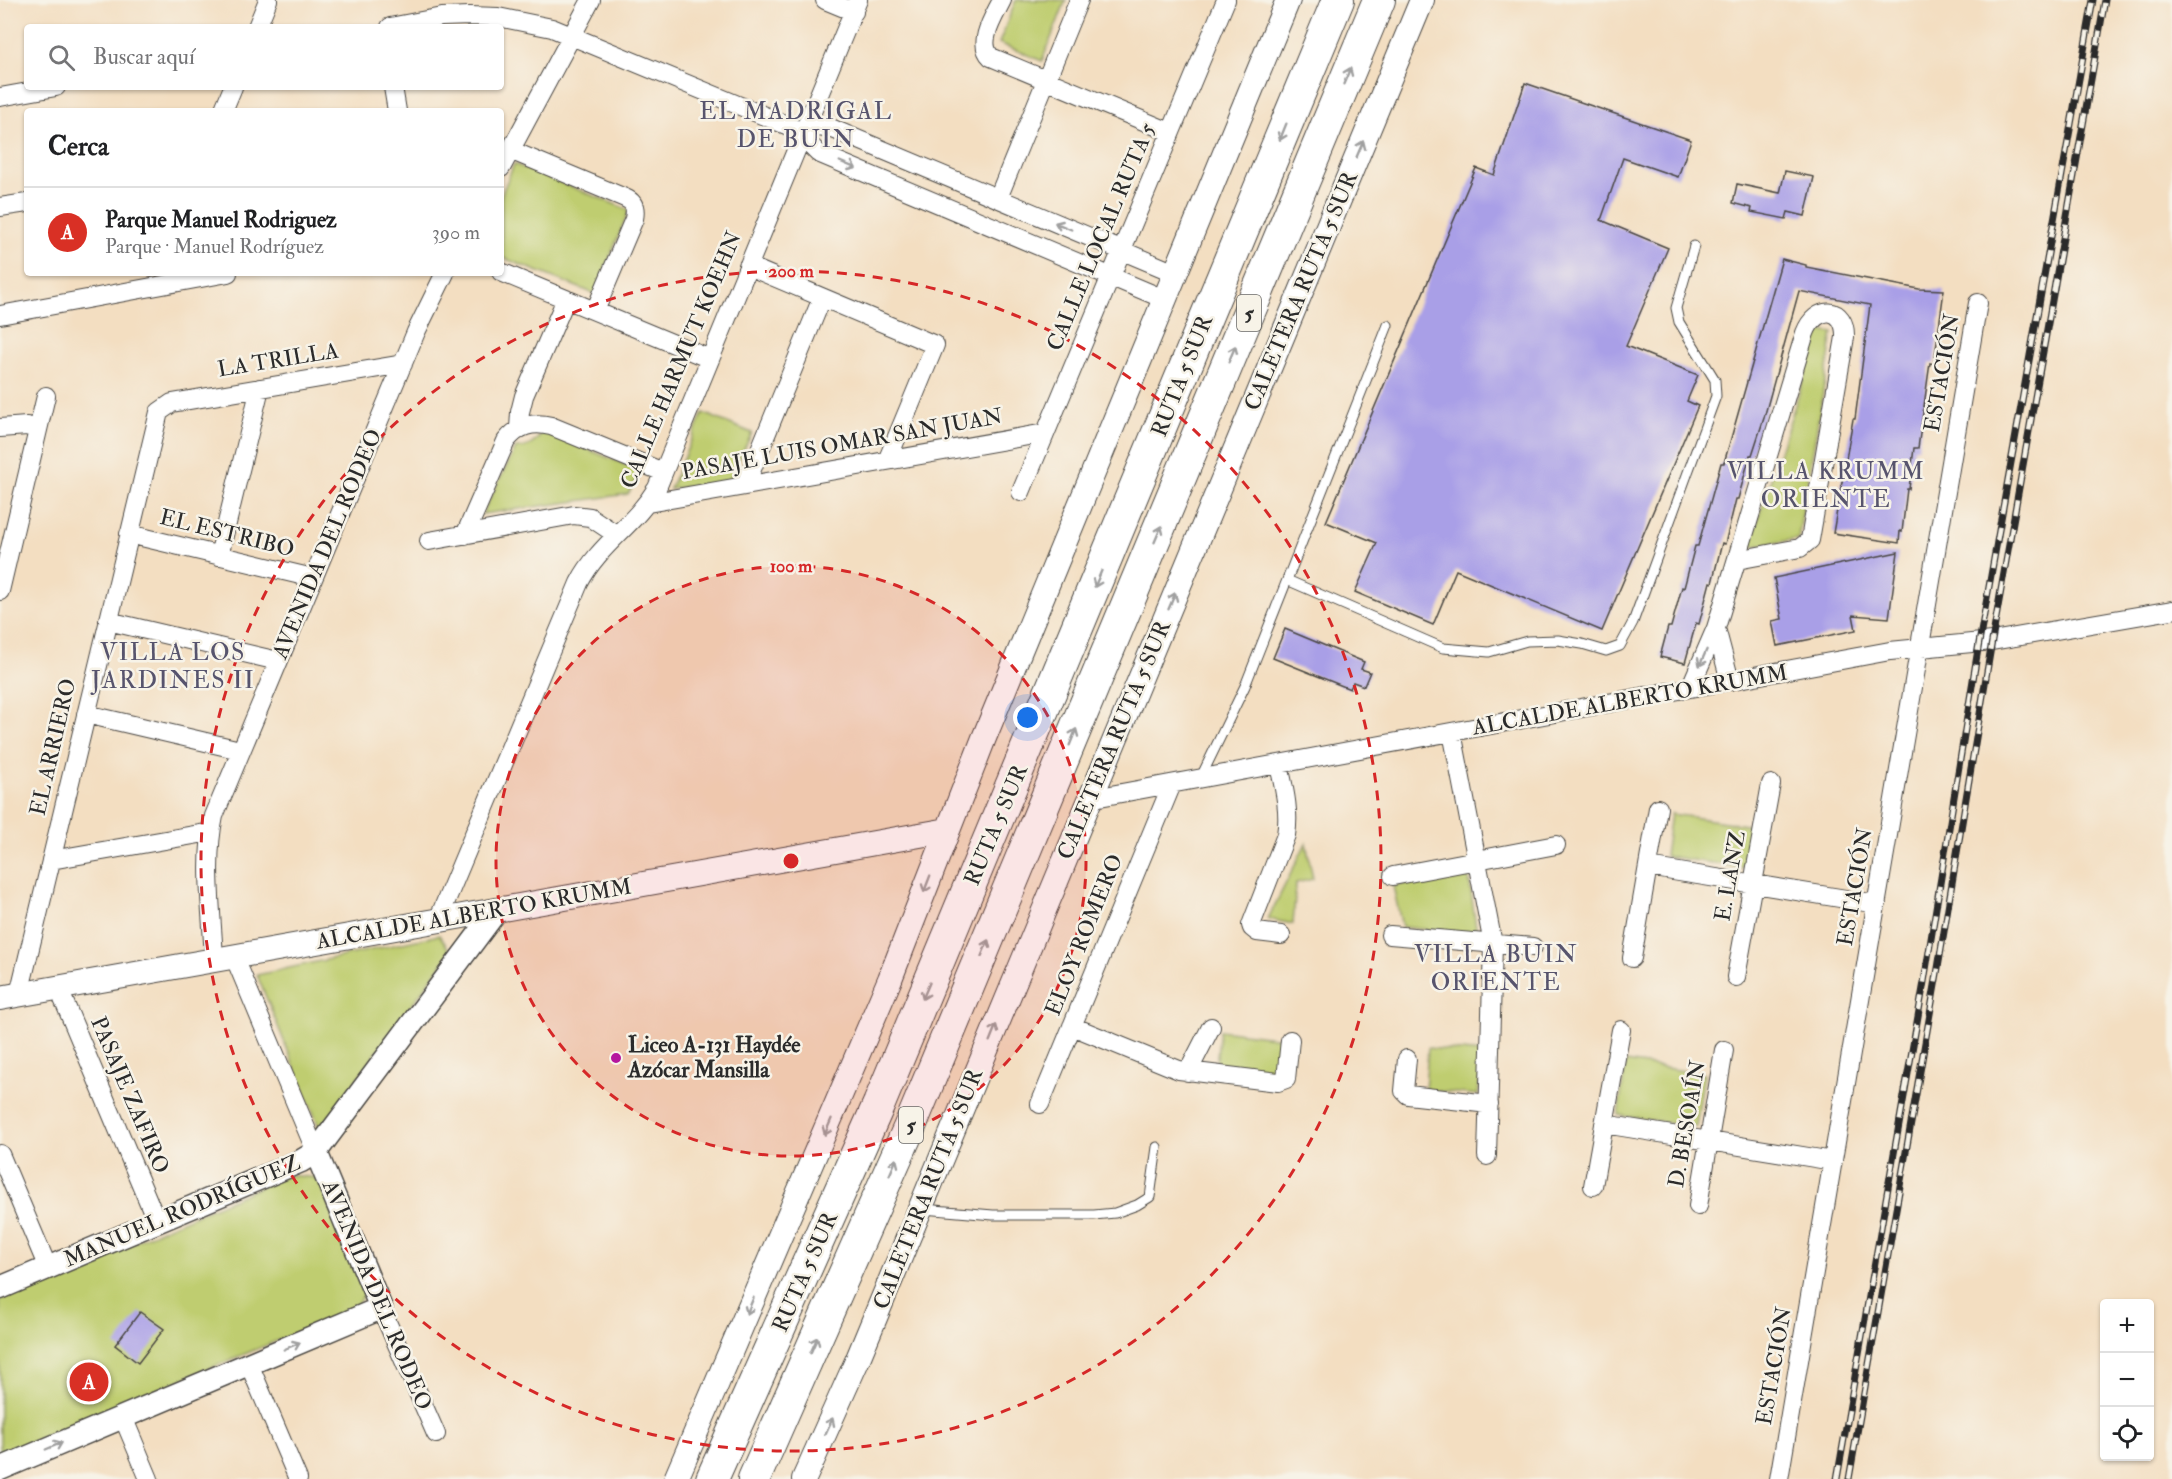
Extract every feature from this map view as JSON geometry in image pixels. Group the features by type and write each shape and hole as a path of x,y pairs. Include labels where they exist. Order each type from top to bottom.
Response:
{"highway":[{"name":"RUTA 5 SUR","path":"712,1479 889,1082 1338,0"},
{"name":"RUTA 5 SUR","path":"759,1471 910,1126 1379,0"},
{"path":"697,1479 795,1294"}],"main road":[{"path":"676,1479 851,1074 1164,298 1288,0"},
{"name":"CALETERA RUTA 5 SUR","path":"804,1479 921,1209 1422,0"},
{"name":"ALCALDE ALBERTO KRUMM","path":"9,996 948,830"}],"street":[{"path":"258,24 268,0"},
{"path":"504,162 591,0"},
{"path":"825,0 856,6"},
{"path":"1002,0 986,39 985,49 991,57 1170,132"},
{"path":"998,198 1078,0"},
{"name":"CALLE LOCAL RUTA 5","path":"1021,492 1226,0"},
{"name":"CALLE HARMUT KOEHN","path":"438,920 579,583 592,561 637,517 648,502 663,472 856,6"},
{"path":"406,24 442,17 470,16 523,21 572,35 803,132 818,127 833,129 1175,273"},
{"path":"0,97 39,90"},
{"path":"224,108 231,90"},
{"path":"394,90 396,108"},
{"path":"803,132 808,143 818,153 1164,298"},
{"path":"510,150 630,200 635,207 634,219 595,311"},
{"path":"0,207 24,203"},
{"path":"748,266 935,345 887,461"},
{"path":"504,273 710,359"},
{"path":"0,315 153,280 196,276"},
{"name":"AVENIDA DEL RODEO","path":"436,1434 316,1152 224,958 209,860 211,832 219,800 403,364 443,276"},
{"path":"745,486 822,298"},
{"path":"519,429 524,396 566,299"},
{"name":"ESTACIÓN","path":"1779,1479 1978,303"},
{"path":"1690,688 1716,628 1809,324 1817,315 1823,313 1836,315 1844,324 1845,338 1810,540 1800,548 1737,560"},
{"name":"LA TRILLA","path":"163,408 172,402 403,364"},
{"path":"219,556 260,388"},
{"path":"0,591 46,396"},
{"name":"EL ARRIERO","path":"9,996 51,860 157,417 163,408"},
{"path":"465,535 503,447 510,436 519,429 534,424 550,426 663,472"},
{"path":"0,428 27,426 38,430"},
{"name":"PASAJE LUIS OMAR SAN JUAN","path":"648,502 1045,433"},
{"path":"429,541 574,515 590,517 617,535"},
{"name":"EL ESTRIBO","path":"129,534 313,578"},
{"name":"ALCALDE ALBERTO KRUMM","path":"1089,800 1890,651 1992,641 2172,610"},
{"path":"108,621 278,661"},
{"path":"1716,628 1730,681"},
{"path":"86,714 240,750"},
{"path":"1452,732 1493,944 1487,1156"},
{"path":"1279,765 1287,805 1286,835 1251,925 1257,932 1281,935"},
{"name":"ELOY ROMERO","path":"1040,1104 1172,784"},
{"name":"E. LANZ","path":"1736,977 1771,784"},
{"path":"1632,958 1659,808"},
{"path":"51,860 211,832"},
{"path":"1394,876 1556,845"},
{"path":"1648,867 1877,904"},
{"name":"MANUEL RODRÍGUEZ","path":"0,1288 300,1161 316,1152 497,910"},
{"path":"1390,935 1533,947"},
{"name":"PASAJE ZAFIRO","path":"58,987 157,1222"},
{"path":"1072,1026 1169,1067 1188,1072 1281,1082 1286,1076 1290,1040"},
{"path":"1188,1072 1211,1027"},
{"path":"1593,1186 1621,1030"},
{"name":"D. BESOAÍN","path":"1698,1206 1724,1050"},
{"path":"1407,1059 1404,1090 1408,1095 1489,1104"},
{"path":"1604,1124 1833,1161"},
{"path":"0,1154 48,1268"},
{"path":"4,1472 123,1417 381,1308"},
{"path":"249,1364 298,1479"},
{"path":"123,1417 149,1479"}],"lane":[{"path":"1287,580 1443,648 1489,652 1527,641 1558,640 1606,651 1620,646 1633,622 1716,396 1714,380 1679,322 1676,308 1694,246"},
{"path":"1201,779 1245,686 1388,325"},
{"path":"921,1209 993,1215 1068,1216 1115,1213 1150,1197 1156,1147"}],"green space":[{"path":"1016,0 1066,0 1042,61 999,43"},
{"path":"514,164 629,210 595,294 504,258 504,189"},
{"path":"1819,331 1833,333 1798,539 1749,547"},
{"path":"703,413 752,433 728,482 670,489"},
{"path":"543,431 641,471 628,494 482,514 516,448 532,444"},
{"path":"1671,814 1752,826 1746,868 1665,856"},
{"path":"1306,843 1313,879 1296,883 1293,924 1268,919"},
{"path":"1468,871 1477,935 1402,927 1393,886"},
{"path":"439,935 451,952 320,1129 257,975"},
{"path":"1220,1030 1281,1038 1277,1073 1216,1065"},
{"path":"1428,1048 1482,1053 1478,1095 1425,1090"},
{"path":"1626,1062 1704,1074 1696,1127 1618,1115"},
{"path":"288,1175 318,1178 365,1293 354,1309 0,1455 0,1300"}],"building":[{"path":"1525,83 1691,140 1678,177 1623,158 1601,220 1668,248 1626,346 1698,375 1687,401 1698,406 1602,631 1456,570 1433,625 1355,592 1377,543 1326,522 1476,168 1494,175"},
{"path":"1785,171 1814,177 1805,216 1788,212 1786,219 1751,212 1752,208 1733,203 1737,184 1780,193"},
{"path":"1782,259 1806,265 1806,267 1919,289 1944,290 1934,364 1930,363 1918,448 1914,448 1899,543 1833,533 1853,419 1855,419 1870,305 1799,291 1764,418 1752,455 1750,455 1725,544 1722,543 1712,583 1710,582 1699,624 1696,623 1685,663 1660,657 1668,627 1671,627 1682,587 1684,588 1695,546 1698,546 1721,463 1724,463"},
{"path":"1898,552 1889,618 1853,615 1856,630 1777,646 1772,621 1782,619 1774,578"},
{"path":"1285,629 1364,662 1361,669 1370,672 1364,686 1353,682 1350,689 1273,658"},
{"path":"140,1312 164,1329 138,1363 115,1345"}],"railway":[{"path":"1837,1479 1924,982 1979,643 2093,0"},
{"path":"1849,1479 1992,641 2105,0"}],"place":[{"name":"Liceo A-131 Haydée Azócar Mansilla","path":"616,1058"},
{"name":"Parque Manuel Rodriguez","path":"89,1382"}],"district":[{"name":"EL MADRIGAL DE BUIN","path":"796,125"},
{"name":"VILLA KRUMM ORIENTE","path":"1826,485"},
{"name":"VILLA LOS JARDINES II","path":"173,666"},
{"name":"VILLA BUIN ORIENTE","path":"1496,968"}]}
